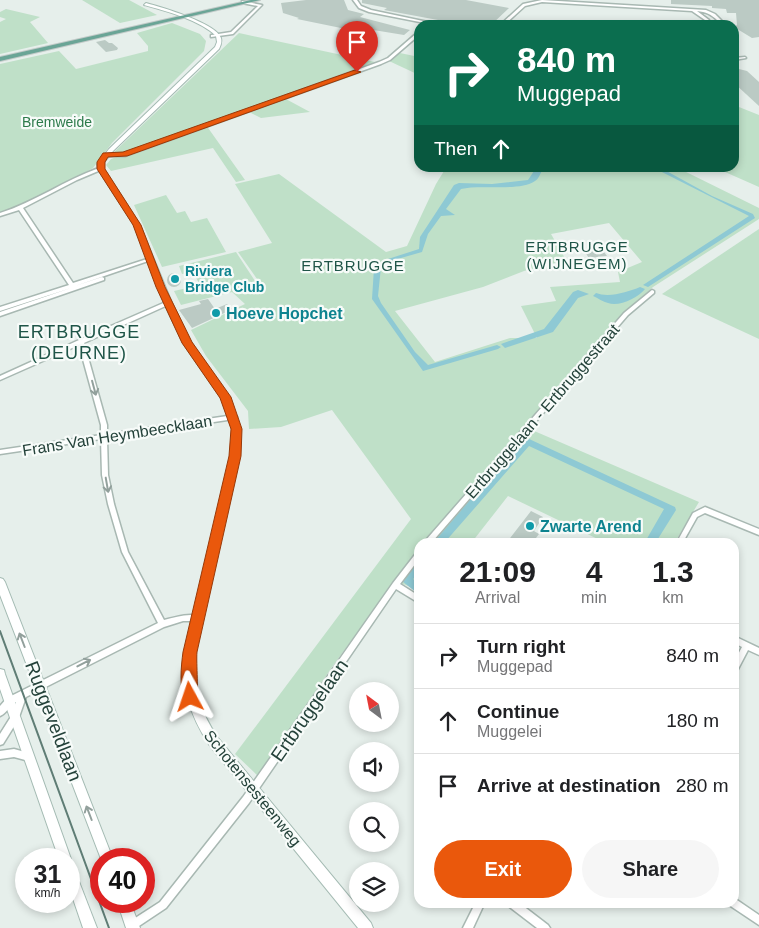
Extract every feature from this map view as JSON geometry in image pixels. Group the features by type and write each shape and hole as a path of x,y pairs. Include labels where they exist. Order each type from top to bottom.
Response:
{"main road":[{"path":"0,57 243,1 258,0"},
{"path":"0,57 71,43 178,16"}],"street":[{"path":"138,0 178,16 215,36 232,33 260,6 259,4 243,1"},
{"path":"355,0 360,7 370,11 414,21"},
{"path":"507,20 524,4 542,0 706,11 719,20"},
{"path":"690,10 708,20"},
{"path":"0,215 22,209 86,173 101,169 101,162 106,155 212,53 215,36"},
{"path":"106,155 124,155 384,62 414,37"},
{"path":"739,58 744,58"},
{"name":"Schotensesteenweg","path":"101,169 137,225 149,260 187,343 225,397 234,416 237,439 235,456 197,618 188,670 190,697 199,721 253,791 366,928"},
{"path":"22,209 73,287"},
{"path":"0,308 107,278 121,269 149,260"},
{"path":"0,314 73,287"},
{"name":"Ertbruggelaan - Ertbruggestraat","path":"432,538 626,314 652,292"},
{"path":"0,378 168,304"},
{"path":"81,341 104,425 103,437 107,485 126,552 162,624"},
{"name":"Frans Van Heymbeecklaan","path":"0,452 234,416"},
{"path":"682,538 696,513 710,510 759,532"},
{"name":"Ertbruggelaan","path":"132,927 163,905 253,791 395,585 414,560"},
{"name":"Ruggeveldlaan","path":"0,582 103,848"},
{"path":"395,585 414,597"},
{"path":"0,712 10,700 162,624 183,618 197,618"},
{"path":"739,642 759,652"},
{"path":"739,659 746,646"},
{"name":"Ruggeveldlaan","path":"0,674 61,848"},
{"path":"0,741 15,717 23,694"},
{"path":"0,755 14,753 29,757"},
{"path":"80,900 90,928"},
{"path":"739,907 759,920"},
{"path":"468,928 479,908"},
{"path":"518,908 545,928"},
{"path":"127,913 132,927"}],"green space":[{"path":"82,0 129,0 157,15 120,23"},
{"path":"6,9 40,17 30,22 48,43 0,54 0,22 6,19 0,17 0,12"},
{"name":"Bremweide","path":"172,23 200,34 206,41 204,51 112,143 93,168 26,206 0,213 0,64 59,51 76,69 148,51 148,46 137,33"},
{"path":"239,33 375,62 123,154 112,154"},
{"path":"400,53 414,56 414,73 389,61"},
{"path":"284,98 310,112 261,118 247,111"},
{"path":"739,107 759,115 759,187 725,172 739,172"},
{"path":"206,125 245,180 236,182 213,148 111,171 106,165 111,159"},
{"path":"443,172 686,172 759,208 759,219 653,287 631,307 525,427 699,502 677,538 596,538 508,496 475,538 414,538 414,588 395,581 332,667 258,776 235,754 411,519 332,410 281,427 249,429 248,411 206,356 191,330 245,304 232,292 181,305 174,291 200,285 193,272 182,274 179,266 236,252 261,290 264,289 238,252 272,243 235,184 279,174 386,252 407,246","holes":["609,223 642,262 618,272 620,282 550,287 556,301 521,306 537,338 510,338 435,362 395,311 483,287 524,271 566,260 551,234"]},
{"path":"166,195 177,213 185,211 191,222 207,218 226,252 162,267 134,205"},
{"path":"759,229 759,339 662,294"}],"water":[{"path":"533,172 541,172 535,181 520,186 461,189 446,209 455,215 441,216 428,234 422,252 387,262 381,267 378,296 381,303 415,352 428,365 497,345 501,347 423,371 372,299 374,268 385,260 419,249 420,237 454,185 459,183 492,184 528,180"},
{"path":"662,172 668,172 712,196 753,214 755,218 648,287 643,285 749,216"},
{"path":"640,287 645,289 638,296 617,304 606,302 593,296 596,293 618,294"},
{"path":"578,290 589,294 578,298 553,332 505,348 501,344 544,329 573,292"},
{"path":"527,438 675,507 676,510 658,538 647,538 664,509 529,446 448,538 437,538 518,444"},
{"path":"414,566 414,591 402,581"}],"building":[{"path":"306,0 344,0 348,10 364,14 360,17 410,30 404,35 349,26 341,28 297,19 299,18 283,13 281,3"},
{"path":"362,0 466,0 509,8 496,20 438,20 384,10 387,8 362,3"},
{"path":"671,0 759,0 759,37 752,38 739,30 739,20 737,20 736,13 727,13 726,9 712,8 712,6 671,4"},
{"path":"105,40 118,48 117,50 106,52 96,42"},
{"path":"739,69 747,71 759,82 759,106 739,88"},
{"path":"601,248 607,256 589,258 584,251"},
{"name":"Riviera Bridge Club","path":"171,273 177,273 181,280 177,287 171,287 167,283 167,277"},
{"path":"208,299 215,309 227,304 233,309 192,328 179,310 201,304 199,301"},
{"name":"Zwarte Arend","path":"531,511 543,517 534,531 539,534 536,538 510,538"}],"tram line":[{"path":"0,631 109,928"}],"place":[{"name":"Riviera Bridge Club","path":"175,279"},
{"name":"Hoeve Hopchet","path":"216,313"},
{"name":"Zwarte Arend","path":"530,526"}],"district":[{"name":"ERTBRUGGE (WIJNEGEM)","path":"577,256"},
{"name":"ERTBRUGGE","path":"353,266"},
{"name":"ERTBRUGGE (DEURNE)","path":"79,342"}],"route":[{"path":"190,697 188,670 190,652 235,456 237,439 234,416 225,397 187,343 160,287 137,225 101,169 101,162 106,155 124,155 357,72"}]}
